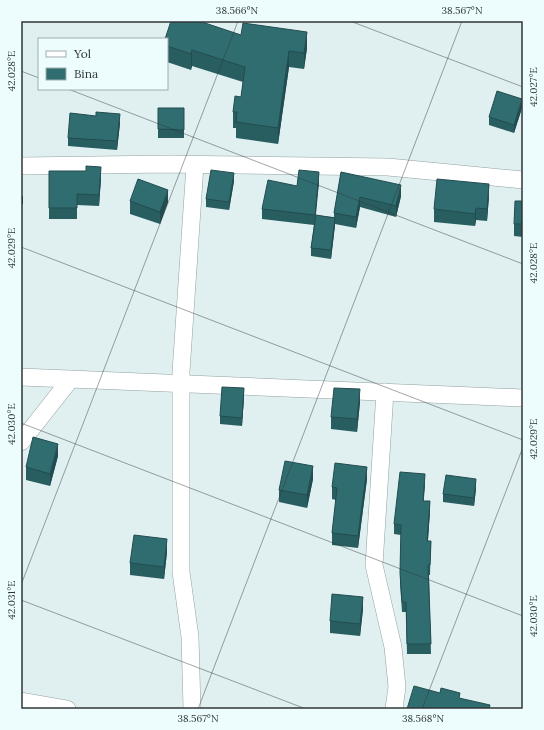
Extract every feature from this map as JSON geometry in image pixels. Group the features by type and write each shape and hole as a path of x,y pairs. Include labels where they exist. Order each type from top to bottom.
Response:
{"street":[{"path":"21,166 195,164 388,167 523,180"},
{"path":"192,709 190,637 181,572 180,383 195,164"},
{"path":"21,377 523,398"},
{"path":"21,442 70,380"},
{"path":"385,392 374,565 393,647 397,687 394,709"},
{"path":"21,701 67,709"}],"building":[{"path":"171,21 199,21 241,35 243,23 307,32 304,53 289,51 278,128 236,122 237,112 233,112 235,96 241,97 245,67 192,50 191,54 168,46 168,38 165,38"},
{"path":"497,91 522,99 514,125 489,117"},
{"path":"158,108 184,108 184,130 158,129"},
{"path":"96,112 120,114 117,141 68,138 70,113 96,116"},
{"path":"86,166 101,167 99,195 77,194 77,208 49,208 49,171 86,171"},
{"path":"211,170 234,173 229,202 206,199"},
{"path":"299,170 319,172 315,215 262,209 268,180 297,186"},
{"path":"341,172 401,185 396,206 360,197 356,217 334,213"},
{"path":"138,179 168,190 160,212 130,201"},
{"path":"437,179 489,184 487,209 476,208 475,214 434,209"},
{"path":"515,201 523,201 523,224 514,224"},
{"path":"316,215 335,218 331,250 311,248"},
{"path":"222,387 244,388 242,418 220,416"},
{"path":"334,388 360,389 357,419 331,417"},
{"path":"33,437 58,444 50,474 26,467"},
{"path":"285,461 313,466 307,495 279,490"},
{"path":"335,463 367,467 358,536 332,533 337,488 332,487"},
{"path":"400,472 425,474 423,501 430,501 427,541 431,541 430,565 428,565 431,644 407,644 406,602 402,602 400,573 401,525 394,524"},
{"path":"446,475 476,479 474,498 443,494"},
{"path":"134,535 167,539 164,567 130,563"},
{"path":"332,594 363,597 360,624 330,621"},
{"path":"414,686 440,693 441,688 460,693 459,698 490,705 489,709 407,709"}]}
